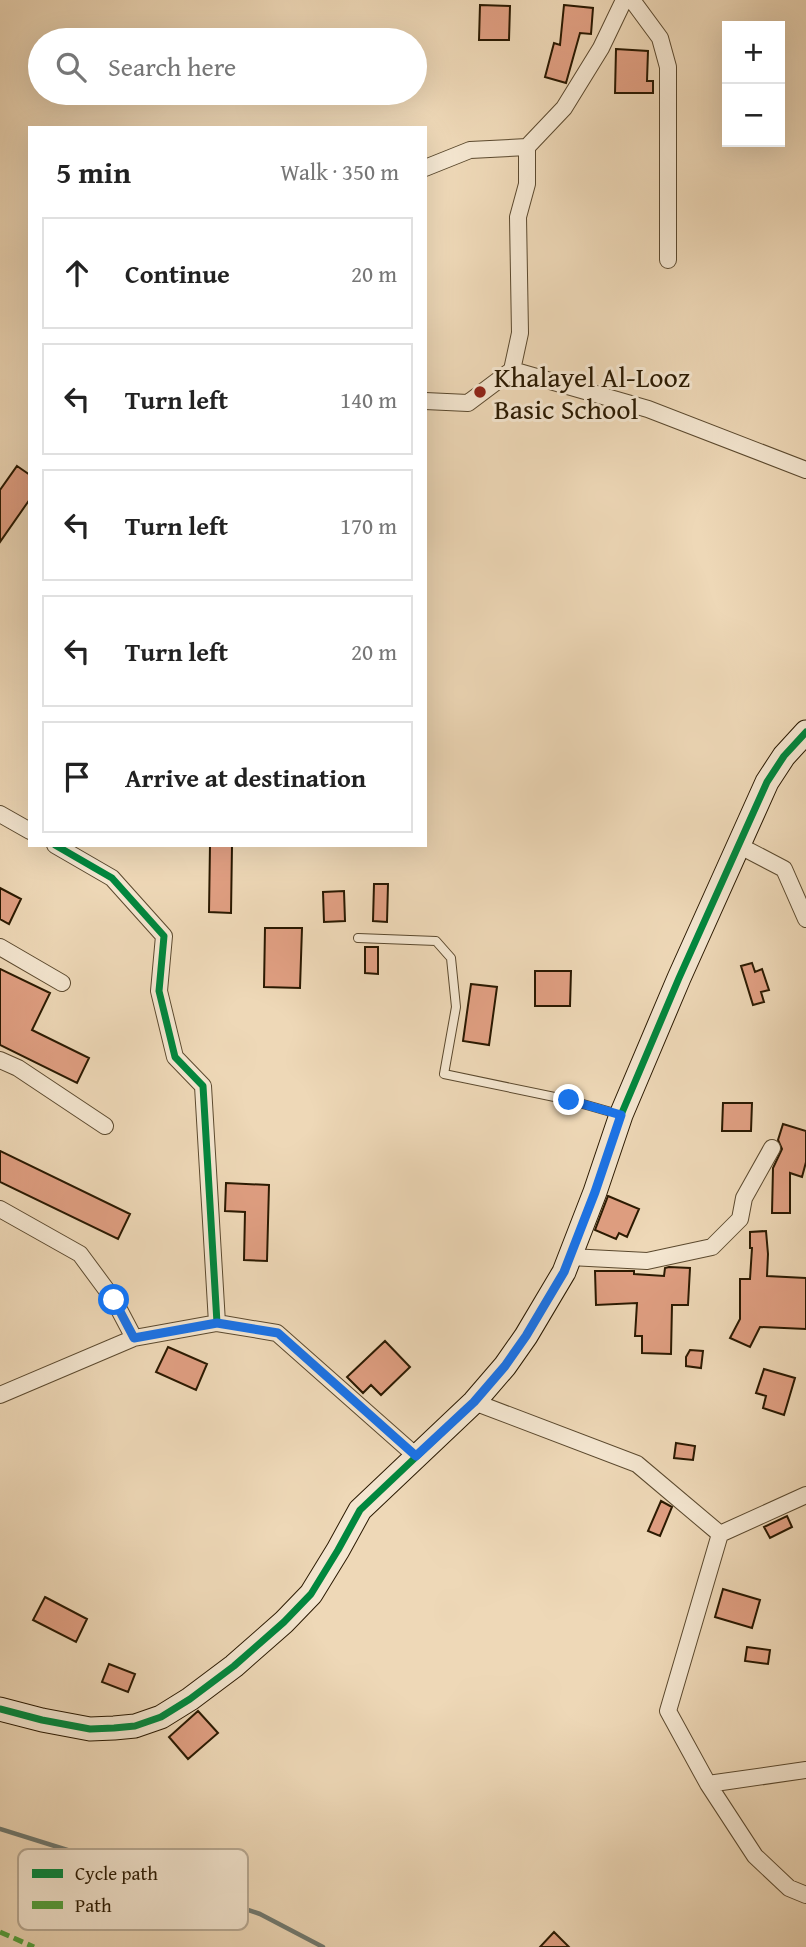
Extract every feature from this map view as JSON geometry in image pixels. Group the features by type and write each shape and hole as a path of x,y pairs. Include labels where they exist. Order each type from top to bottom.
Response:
{"street":[{"path":"427,401 468,403 512,370 520,332 518,217 527,184 527,148 564,108 601,48 624,0"},
{"path":"632,0 660,38 668,67 668,260"},
{"path":"427,167 470,150 527,148"},
{"path":"512,370 648,409 806,470"},
{"path":"0,1709 90,1729 135,1727 161,1717 190,1699 234,1666 311,1594 360,1510 474,1402 505,1366 564,1272 621,1115 766,782 784,755 806,732"},
{"path":"0,814 28,830"},
{"path":"738,845 784,869 806,919"},
{"path":"58,847 112,878 164,936 159,991 175,1057 203,1086 217,1323"},
{"path":"0,947 62,983"},
{"path":"0,1060 18,1068 105,1126"},
{"path":"570,1257 647,1261 712,1247 740,1219 744,1198 772,1148"},
{"path":"0,1209 80,1254 114,1300 134,1338"},
{"path":"0,1395 134,1338 217,1323 278,1333 416,1456"},
{"path":"474,1402 637,1464 720,1534"},
{"path":"806,1495 720,1534 668,1711 708,1784 755,1856 789,1888 806,1895"},
{"path":"708,1784 806,1770"}],"lane":[{"path":"358,938 436,941 451,958 456,1007 444,1074 569,1100 621,1115"}],"building":[{"path":"480,5 510,6 509,40 479,40"},
{"path":"564,5 593,8 591,34 580,33 566,83 545,77 554,43 560,45"},
{"path":"616,49 648,51 647,81 653,81 653,93 615,93"},
{"path":"17,466 28,474 28,502 0,542 0,490"},
{"path":"210,847 232,847 231,913 209,912"},
{"path":"374,884 388,884 387,922 373,921"},
{"path":"0,888 21,899 9,924 0,919"},
{"path":"344,891 345,921 324,922 323,892"},
{"path":"265,928 302,928 300,988 264,987"},
{"path":"365,947 378,947 378,974 365,973"},
{"path":"752,963 755,972 762,969 769,990 761,992 764,1002 753,1005 741,966"},
{"path":"0,969 50,993 32,1030 89,1058 77,1083 0,1045"},
{"path":"535,971 571,971 570,1006 535,1006"},
{"path":"471,984 497,987 489,1045 463,1041"},
{"path":"723,1103 752,1103 751,1131 722,1131"},
{"path":"783,1124 806,1131 806,1162 802,1177 790,1173 790,1213 772,1213 773,1168 782,1149 778,1140"},
{"path":"0,1151 130,1214 118,1239 0,1182"},
{"path":"226,1183 269,1185 267,1261 244,1260 245,1212 225,1211"},
{"path":"608,1196 639,1209 627,1237 619,1233 616,1239 595,1230"},
{"path":"766,1231 767,1276 806,1278 806,1329 760,1327 750,1347 730,1338 740,1319 740,1279 750,1279 750,1232"},
{"path":"665,1268 690,1268 688,1305 672,1305 671,1354 642,1353 642,1336 635,1336 637,1303 596,1305 595,1271 634,1271 634,1274 664,1276"},
{"path":"385,1341 410,1367 381,1395 371,1385 363,1393 347,1377"},
{"path":"168,1347 207,1364 196,1390 156,1372"},
{"path":"690,1350 703,1351 701,1368 686,1366 686,1357"},
{"path":"764,1369 795,1378 784,1415 763,1408 766,1396 756,1393"},
{"path":"676,1443 695,1446 693,1460 674,1458"},
{"path":"661,1501 672,1507 660,1536 648,1531"},
{"path":"787,1516 792,1527 770,1538 764,1527"},
{"path":"723,1589 760,1600 752,1628 715,1617"},
{"path":"45,1597 87,1619 76,1642 33,1620"},
{"path":"747,1647 770,1650 768,1664 745,1661"},
{"path":"109,1664 135,1674 128,1692 102,1682"},
{"path":"198,1711 218,1733 188,1759 169,1737"},
{"path":"554,1932 569,1947 540,1947"}],"waterway":[{"path":"0,1829 64,1849"},
{"path":"248,1910 323,1947"}],"marked path":[{"path":"0,1932 34,1947"}],"cycle path":[{"path":"0,1709 90,1729 114,1728 135,1726 161,1717 190,1699 234,1666 311,1594 360,1510 474,1402 505,1366 564,1272 621,1115 767,782 784,756 806,732"},
{"path":"58,847 112,878 164,936 159,991 175,1057 203,1086 217,1323"}],"place":[{"name":"Khalayel Al-Looz Basic School","path":"480,392"}],"route":[{"path":"114,1300 134,1338 217,1323 278,1333 416,1456 474,1402 505,1366 564,1272 621,1115 569,1100"}]}
